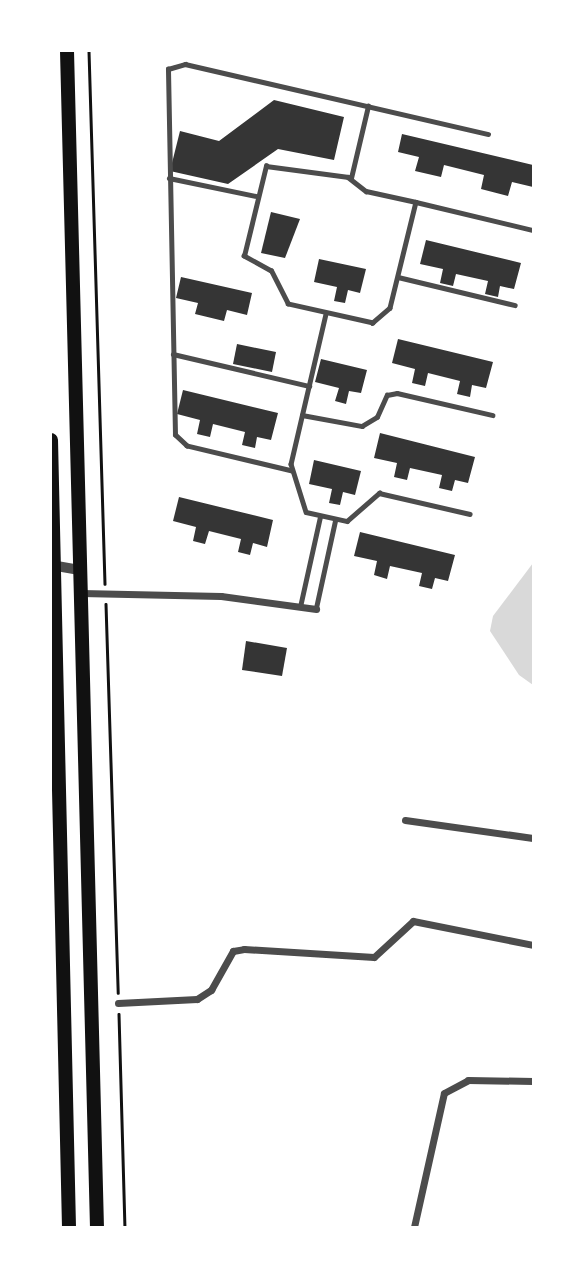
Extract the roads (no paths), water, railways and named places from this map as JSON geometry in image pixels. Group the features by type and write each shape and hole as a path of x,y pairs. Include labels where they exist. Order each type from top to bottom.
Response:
{"main road":[{"path":"67,51 97,1227"},
{"path":"51,440 69,1227"}],"street":[{"path":"53,565 80,570"},
{"path":"81,593 221,596 316,609"},
{"path":"405,820 533,838"},
{"path":"118,1003 197,999 211,990 233,951 244,949 374,957 413,922 533,944"},
{"path":"414,1227 444,1093 468,1080 533,1081"}],"lane":[{"path":"292,471 181,444 175,435 166,78 174,64 488,134"},
{"path":"351,178 368,106"},
{"path":"416,202 398,278 381,320 365,324 288,304 271,271 244,256 256,196 266,166 351,178 366,191 416,202 533,230"},
{"path":"169,178 256,196"},
{"path":"398,278 515,305"},
{"path":"326,314 292,471 303,508 335,521 354,518 374,494 470,514"},
{"path":"173,354 309,386"},
{"path":"302,415 362,426 377,416 387,395 397,393 492,415"},
{"path":"300,607 320,517"},
{"path":"316,609 335,521"}]}
